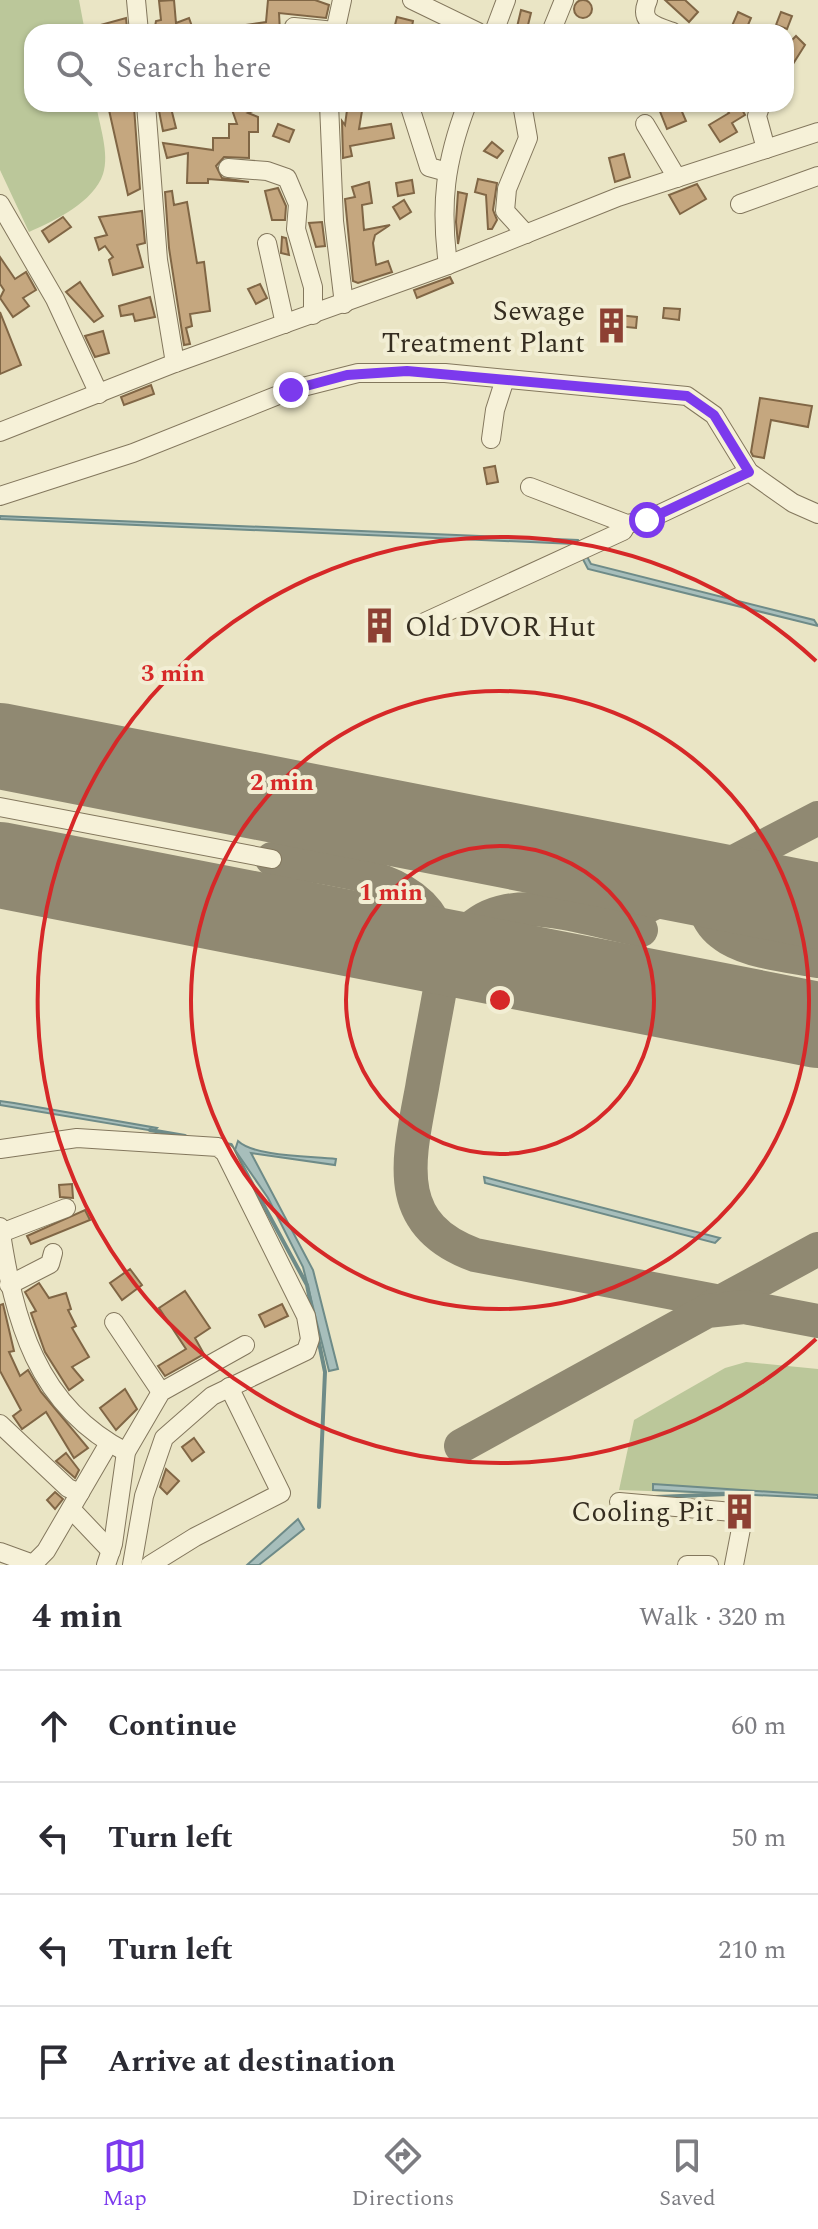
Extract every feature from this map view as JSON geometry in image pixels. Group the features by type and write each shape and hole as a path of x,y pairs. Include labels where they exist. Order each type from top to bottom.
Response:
{"street":[{"path":"136,0 138,24"},
{"path":"337,24 342,0"},
{"path":"412,0 462,24"},
{"path":"497,24 506,0"},
{"path":"554,24 564,0"},
{"path":"648,0 643,10 650,24"},
{"path":"147,112 158,260 175,363"},
{"path":"329,112 334,221 344,304"},
{"path":"412,112 429,167 447,172"},
{"path":"448,265 442,216 447,172 465,112"},
{"path":"523,112 528,138 507,189 505,211 526,234"},
{"path":"758,112 766,149"},
{"path":"645,124 677,178"},
{"path":"0,432 175,363 448,265 618,197 818,132"},
{"path":"228,168 267,171 287,178 298,204 296,229 313,287 313,315"},
{"path":"740,204 818,176"},
{"path":"0,204 55,299 99,394"},
{"path":"267,243 285,324"},
{"path":"0,496 119,458 291,390 336,377 407,371 687,396 714,415 749,472 793,503 818,514"},
{"path":"491,439 495,410 505,379"},
{"path":"530,487 627,524 647,520 749,472"},
{"path":"414,627 623,531 627,524"},
{"path":"0,807 272,859"},
{"path":"0,1149 77,1138 210,1145 225,1153 305,1312 310,1339 306,1351 229,1387 199,1405 161,1442 137,1525 132,1565"},
{"path":"1,1233 66,1208"},
{"path":"0,1227 9,1285 9,1326 48,1383 118,1447"},
{"path":"9,1285 50,1264 53,1253"},
{"path":"114,1322 161,1392"},
{"path":"0,1552 33,1564 46,1551 75,1501 161,1392 245,1345"},
{"path":"150,1565 195,1537 281,1493 229,1387"},
{"path":"0,1424 68,1488 109,1558"},
{"path":"109,1558 118,1447"},
{"path":"619,1502 744,1513 734,1565"},
{"path":"687,1565 709,1565"}],"green space":[{"path":"0,0 79,0 84,24 24,24 24,112 98,112 105,148 103,174 82,202 29,232 0,170"},
{"path":"746,1362 818,1369 818,1497 619,1490 634,1420 725,1368"}],"water":[{"path":"0,516 578,540 591,564 814,620 818,626 588,569 575,544 0,519"},
{"path":"0,1101 157,1128 154,1131 0,1105"},
{"path":"238,1141 270,1153 336,1159 335,1165 251,1153 313,1270 338,1369 329,1371 303,1267 268,1198 235,1150"},
{"path":"484,1177 720,1238 715,1243 485,1183"},
{"path":"653,1484 818,1495 818,1498 653,1490"},
{"path":"298,1519 304,1529 259,1565 247,1565"}],"building":[{"path":"174,0 176,23 189,18 191,24 155,24 161,20 159,1"},
{"path":"268,0 315,0 329,5 326,18 279,13 280,24 252,24 266,22"},
{"path":"583,0 592,9 583,18 574,9"},
{"path":"665,0 685,0 698,12 689,22"},
{"path":"521,10 531,13 528,24 518,24"},
{"path":"738,12 751,18 748,24 733,24"},
{"path":"781,12 792,16 789,24 776,24"},
{"path":"397,17 413,21 412,24 395,24"},
{"path":"126,18 127,24 104,24"},
{"path":"796,36 805,45 794,62"},
{"path":"109,112 134,112 140,189 128,195"},
{"path":"159,112 172,112 176,128 163,131"},
{"path":"233,112 250,112 248,113 258,117 258,132 249,132 249,158 224,157 216,166 222,178 249,182 208,179 208,183 187,183 188,153 167,158 163,143 213,150 213,138 229,138 229,124 237,124"},
{"path":"347,112 362,112 359,129 391,124 394,138 350,146 352,156 343,158 342,121 345,125"},
{"path":"660,112 682,112 686,121 667,129"},
{"path":"743,112 745,115 732,123 737,132 720,142 709,125 729,113"},
{"path":"278,124 294,130 289,142 273,136"},
{"path":"492,142 503,151 497,158 484,151"},
{"path":"624,154 630,177 615,182 609,158"},
{"path":"478,179 497,183 493,210 497,220 492,229 488,229 486,195 475,192"},
{"path":"412,180 414,193 398,196 396,183"},
{"path":"369,182 372,203 362,205 364,230 390,225 375,235 373,243 376,265 388,261 392,272 358,283 353,281 345,199 355,197 352,187"},
{"path":"697,184 706,199 680,214 669,195"},
{"path":"278,188 286,206 285,220 272,220 265,191"},
{"path":"172,191 174,205 187,202 197,263 204,262 210,311 190,314 192,326 186,328 190,344 184,345 169,248 165,192"},
{"path":"458,192 467,194 458,244 456,222"},
{"path":"404,200 411,212 400,219 393,207"},
{"path":"142,211 145,243 137,245 143,267 113,275 109,260 113,257 105,246 99,250 95,238 107,235 99,217"},
{"path":"63,217 71,227 49,242 42,231"},
{"path":"322,222 325,246 316,247 309,223"},
{"path":"282,237 286,238 289,255 281,253"},
{"path":"0,257 15,279 26,272 36,290 23,298 29,306 13,317 0,298 4,290 0,284"},
{"path":"450,277 453,283 417,298 414,290"},
{"path":"80,282 103,316 94,322 66,292"},
{"path":"260,284 267,298 256,304 248,289"},
{"path":"150,297 155,317 135,321 133,314 121,316 119,306"},
{"name":"Sewage Treatment Plant","path":"664,308 680,309 679,320 663,318"},
{"path":"0,312 21,365 0,374"},
{"path":"608,314 637,317 636,328 607,325"},
{"path":"103,331 109,353 95,357 85,336"},
{"path":"151,385 154,394 124,405 121,397"},
{"path":"760,398 812,406 808,427 771,420 764,458 753,456 751,452"},
{"path":"495,466 498,482 487,484 484,468"},
{"path":"72,1184 73,1198 60,1197 59,1185"},
{"path":"85,1210 90,1220 31,1244 27,1236"},
{"path":"130,1269 142,1285 122,1300 110,1283"},
{"path":"39,1283 49,1298 66,1293 71,1309 68,1310 76,1326 72,1328 89,1357 72,1367 83,1380 69,1390 45,1352 31,1313 36,1311 25,1292"},
{"path":"185,1291 210,1328 195,1338 204,1354 165,1376 158,1366 186,1349 159,1308"},
{"path":"3,1304 14,1351 9,1352 20,1376 28,1370 41,1392 88,1448 74,1458 46,1412 22,1429 13,1416 21,1410 0,1371 0,1305"},
{"path":"282,1304 288,1316 265,1327 259,1315"},
{"path":"125,1389 137,1409 116,1430 100,1408"},
{"path":"194,1438 204,1452 192,1461 182,1447"},
{"path":"66,1453 79,1470 75,1478 56,1461"},
{"path":"166,1469 179,1481 167,1494 160,1487"},
{"path":"55,1492 63,1499 55,1509 47,1500"}],"waterway":[{"path":"150,1130 185,1136"},
{"path":"225,1144 231,1145 307,1285 312,1310"},
{"path":"318,1338 325,1372 319,1507"},
{"path":"657,1497 728,1494"}],"taxiway":[{"path":"818,818 707,876 704,900 709,919 721,933 737,942 818,961"},
{"path":"272,859 362,875 390,884 413,898 431,918 441,944 442,979"},
{"path":"606,919 628,916 707,876"},
{"path":"641,930 580,916 522,909 496,914 473,926 455,949 441,984 413,1139 412,1186 417,1207 429,1226 448,1242 475,1255 752,1308"},
{"path":"713,1306 818,1249"},
{"path":"461,1446 707,1311 744,1307 818,1321"}],"runway":[{"path":"0,746 818,906"},
{"path":"0,865 818,1025"}],"place":[{"name":"Sewage Treatment Plant","path":"611,326"},
{"name":"Old DVOR Hut","path":"379,626"},
{"name":"Cooling Pit","path":"740,1511"}],"route":[{"path":"291,390 358,373 407,371 687,396 705,405 714,415 749,472 647,520"}]}
